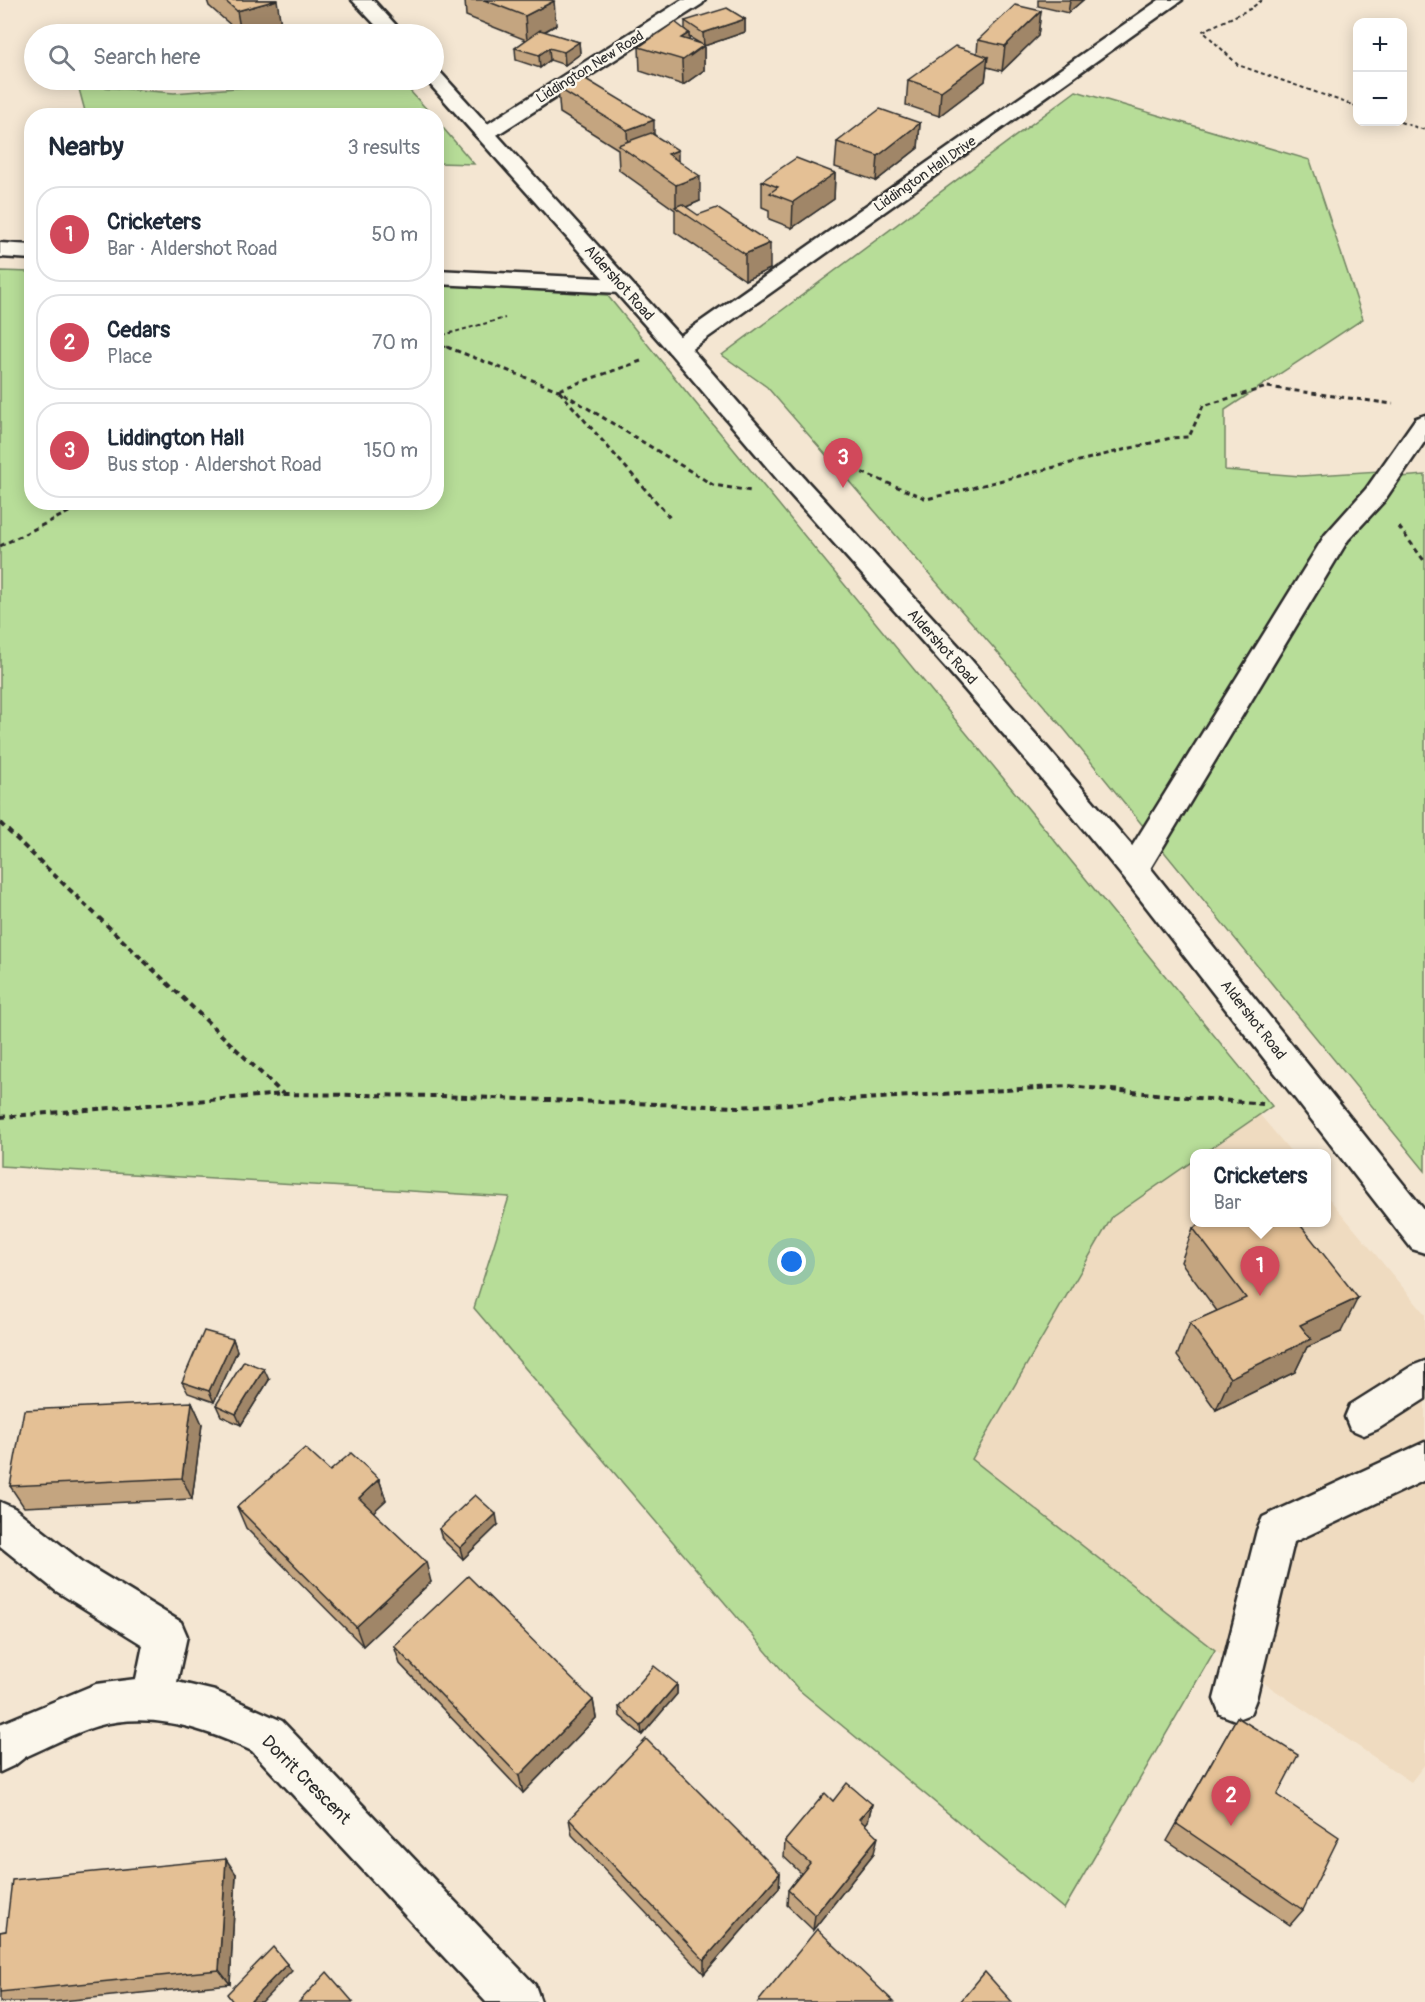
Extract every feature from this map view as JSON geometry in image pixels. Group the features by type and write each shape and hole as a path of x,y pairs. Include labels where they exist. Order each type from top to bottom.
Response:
{"main road":[{"path":"362,0 385,24"},
{"name":"Liddington New Road","path":"485,134 695,0"},
{"name":"Liddington Hall Drive","path":"678,348 1172,0"},
{"name":"Aldershot Road","path":"444,88 678,348 798,487 956,661 1134,869 1425,1238"},
{"path":"0,250 24,252"},
{"path":"444,277 621,286"},
{"path":"1134,869 1338,535 1375,495 1425,423"},
{"path":"1364,1417 1425,1378"},
{"path":"1235,1699 1277,1530 1425,1460"},
{"path":"0,1521 70,1577 166,1636 153,1698"},
{"name":"Dorrit Crescent","path":"0,1750 10,1742 96,1705 153,1698 215,1712 267,1736 518,2002"}],"path":[{"path":"1262,0 1250,9 1203,31 1238,65 1353,105"},
{"path":"1407,124 1425,130"},
{"path":"444,346 558,390 713,485 747,491 798,487 851,468 927,499 1171,438 1190,437 1203,406 1267,387 1396,405"},
{"path":"558,390 678,348"},
{"path":"558,390 672,520"},
{"path":"0,546 73,510"},
{"path":"0,824 283,1095"},
{"path":"0,1117 283,1095 451,1097 738,1107 1068,1086 1324,1109"}],"shaded area":[{"path":"1260,1115 1289,1149 1210,1149"},
{"path":"1190,1163 1190,1227 1331,1227 1331,1201 1425,1314 1425,1764 1411,1782 1215,1650 972,1459 1112,1217"}],"green space":[{"path":"79,90 138,90 174,93 210,90 409,90 426,108 84,108"},
{"path":"1076,91 1310,160 1363,319 1225,410 1225,470 1301,476 1379,471 1328,533 1269,625 1148,832 1065,730 767,387 722,355"},
{"path":"444,129 474,164 444,163"},
{"path":"0,271 24,272 24,510 444,510 444,284 607,295 1272,1106 1210,1149 1190,1149 1190,1163 1112,1217 972,1459 1215,1650 1064,1909 799,1690 474,1308 509,1197 0,1166"},
{"path":"1425,475 1425,1171 1161,848 1348,538 1400,477"}],"building":[{"path":"224,0 277,0 237,11"},
{"path":"484,0 552,0 554,1 525,16"},
{"path":"1015,5 1041,11 1005,46 978,40"},
{"path":"727,8 745,19 703,33 685,21"},
{"path":"675,22 689,33 681,38 704,45 683,60 639,47"},
{"path":"540,30 579,42 564,52 549,48 539,55 515,48"},
{"path":"955,46 988,57 941,91 908,80"},
{"path":"584,78 654,120 627,130 558,88"},
{"path":"880,109 920,123 878,156 837,142"},
{"path":"651,133 678,150 668,154 700,176 676,185 618,145"},
{"path":"796,158 835,173 793,202 770,193 778,187 762,181"},
{"path":"682,204 698,215 717,208 770,243 745,254 675,207"},
{"path":"1302,1227 1358,1298 1300,1325 1311,1339 1230,1378 1190,1323 1246,1298 1193,1228"},
{"path":"204,1331 233,1339 209,1391 182,1382"},
{"path":"244,1361 264,1369 236,1414 216,1405"},
{"path":"192,1402 182,1478 10,1486 24,1410"},
{"path":"305,1448 330,1471 351,1453 379,1479 359,1498 426,1562 356,1627 237,1507"},
{"path":"475,1495 496,1514 460,1548 439,1529"},
{"path":"468,1576 593,1700 519,1776 394,1646"},
{"path":"654,1666 677,1684 641,1726 619,1707"},
{"path":"1237,1717 1298,1755 1277,1795 1339,1837 1303,1910 1177,1824"},
{"path":"646,1739 780,1873 704,1960 569,1819"},
{"path":"847,1783 872,1804 859,1819 878,1837 815,1915 788,1890 810,1863 785,1841 825,1793 833,1801"},
{"path":"226,1859 219,1970 0,1992 0,1932 6,1931 12,1880"},
{"path":"817,1929 894,2002 758,2002"},
{"path":"273,1947 287,1964 250,2002 233,2002 227,1994"},
{"path":"327,1972 353,2002 299,2002"},
{"path":"985,1972 1012,2002 960,2002"}],"place":[{"name":"Liddington Hall","path":"843,488"},
{"name":"Cricketers","path":"1260,1296"},
{"name":"Cedars","path":"1231,1826"}]}
